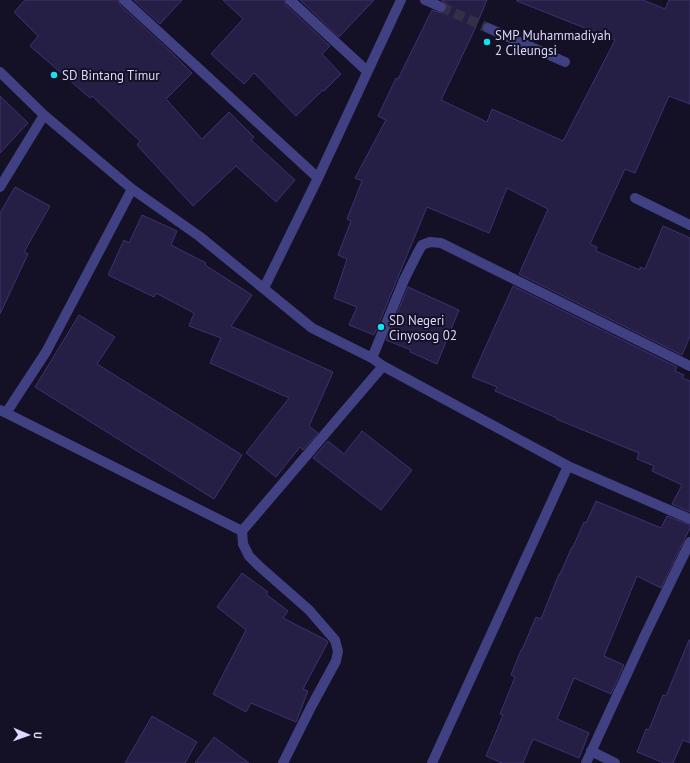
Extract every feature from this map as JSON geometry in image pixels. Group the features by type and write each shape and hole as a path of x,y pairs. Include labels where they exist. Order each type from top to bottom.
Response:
{"street":[{"path":"124,0 318,178"},
{"path":"290,0 367,71"},
{"path":"264,288 318,178 401,0"},
{"path":"425,0 441,7"},
{"path":"488,28 564,62"},
{"path":"0,72 44,114 132,189 199,236 312,328 372,358 382,366 568,466 690,519"},
{"path":"0,187 44,114"},
{"path":"132,189 46,352 3,411 242,531"},
{"path":"635,198 690,225"},
{"path":"372,358 404,280 422,245 430,242 441,243 690,366"},
{"path":"283,763 336,661 338,651 335,640 309,610 249,556 243,544 242,531 382,366"},
{"path":"432,763 568,466"},
{"path":"586,763 644,636 690,542"},
{"path":"591,751 615,763"}],"building":[{"path":"25,0 118,0 120,5 192,73 166,99 202,139 229,112 254,137 251,140 295,180 276,202 236,166 193,206 137,145 140,141 92,96 90,98 30,46 38,36 14,12"},
{"path":"134,0 182,0 160,24"},
{"path":"223,0 284,0 286,5 330,46 322,54 341,74 296,116 254,73 244,84 211,54 243,19"},
{"path":"300,0 374,0 339,37"},
{"path":"441,0 487,0 441,100 487,122 492,109 563,141 615,40 517,0 643,0 665,9 669,0 690,0 690,104 669,96 635,173 625,169 590,244 597,247 596,251 640,270 640,267 645,269 663,226 690,238 690,336 682,355 519,274 548,209 507,188 489,233 427,207 374,335 349,325 357,307 334,298 347,259 338,255 351,221 347,219 362,181 355,178 386,120 378,116 396,78 398,79 432,10 441,13 447,10 446,3"},
{"path":"0,96 28,123 0,153"},
{"path":"15,187 50,206 24,252 28,254 0,314 0,213"},
{"path":"142,215 177,231 171,245 206,263 205,265 252,295 231,326 333,372 309,426 318,433 303,450 300,447 276,477 246,453 289,398 210,363 221,338 189,326 194,313 156,293 154,297 108,275 124,240 129,243"},
{"path":"513,286 677,367 675,371 684,375 682,378 690,381 690,512 672,504 682,485 652,471 654,466 637,459 639,453 556,419 557,418 495,391 497,387 472,377"},
{"path":"408,287 459,310 437,364 410,352 411,350 386,340"},
{"path":"79,315 115,337 97,364 242,455 214,499 35,387"},
{"path":"362,431 412,470 381,510 313,458 328,441 344,454"},
{"path":"596,501 661,528 667,516 690,525 690,528 661,588 637,576 604,656 624,665 611,694 574,678 557,719 589,733 579,758 533,739 523,763 502,763 486,756 503,715 500,714 515,677 511,675 536,617 541,619 559,574 584,522 586,523"},
{"path":"242,573 268,592 266,594 288,611 283,618 328,642 303,689 308,691 296,722 251,703 246,712 213,694 246,630 217,607"},
{"path":"689,640 690,743 683,740 673,763 664,763 637,752 646,729 649,730 663,695 666,696"},
{"path":"152,716 197,742 185,763 125,763"},
{"path":"214,737 249,763 195,763"}],"tunnel":[{"path":"441,7 488,28"}],"place":[{"name":"SMP Muhammadiyah 2 Cileungsi","path":"487,42"},
{"name":"SD Bintang Timur","path":"54,75"},
{"name":"SD Negeri Cinyosog 02","path":"381,327"}]}
